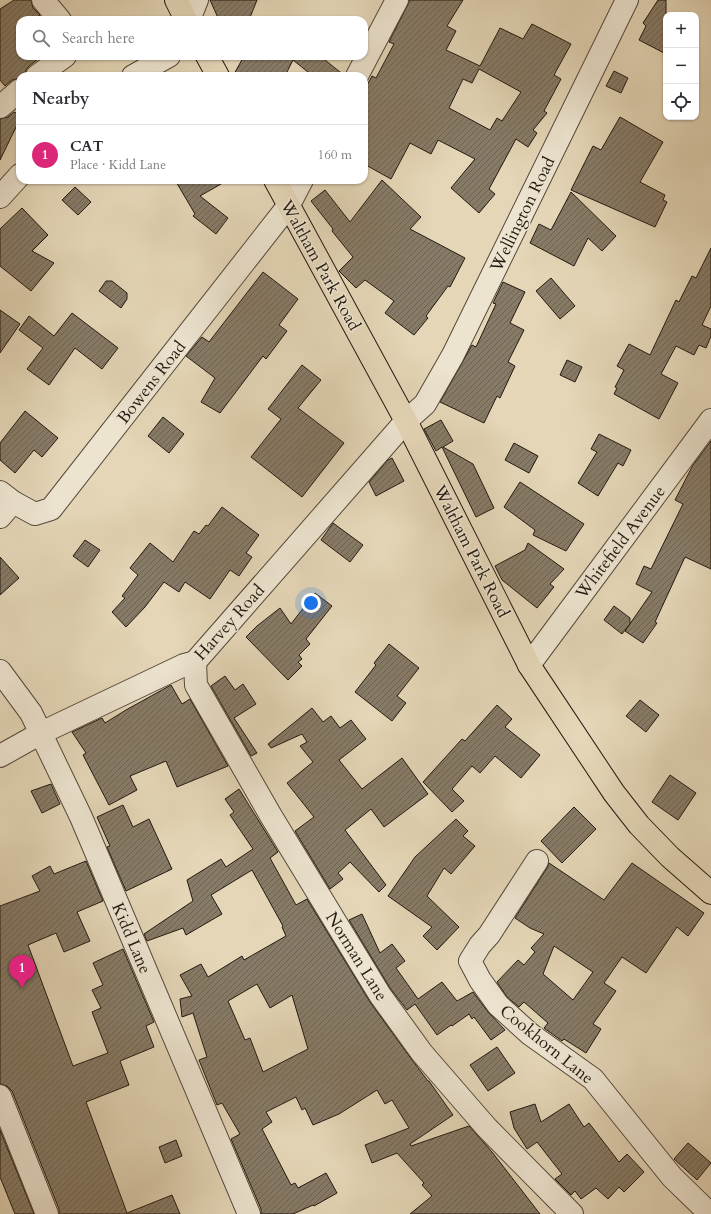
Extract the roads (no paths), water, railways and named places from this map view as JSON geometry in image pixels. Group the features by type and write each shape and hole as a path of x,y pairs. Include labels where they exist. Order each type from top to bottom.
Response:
{"main road":[{"path":"176,0 184,16"},
{"path":"209,60 216,72"},
{"name":"Waltham Park Road","path":"277,184 406,421 529,665 614,793 630,814 670,857 711,893"}],"street":[{"path":"44,0 57,16"},
{"path":"191,16 197,0"},
{"path":"368,55 397,0"},
{"name":"Wellington Road","path":"406,421 426,404 453,355 628,0"},
{"path":"43,72 59,60"},
{"path":"140,72 162,60"},
{"path":"359,72 365,60"},
{"path":"0,107 16,93"},
{"path":"0,196 16,179"},
{"name":"Bowens Road","path":"4,504 35,514 51,510 289,205 300,184"},
{"name":"Whitefield Avenue","path":"529,665 711,420"},
{"name":"Harvey Road","path":"0,756 41,733 184,665 195,662 406,421"},
{"name":"Norman Lane","path":"195,662 196,685 271,816 380,995 422,1053 487,1128 572,1214"},
{"name":"Kidd Lane","path":"0,671 31,713 81,817 249,1214"},
{"name":"Cookhorn Lane","path":"537,861 470,962 480,980 498,1005 530,1034 593,1079 672,1177 710,1214"},
{"path":"0,1096 47,1214"}],"place":[{"name":"CAT","path":"22,988"}]}
